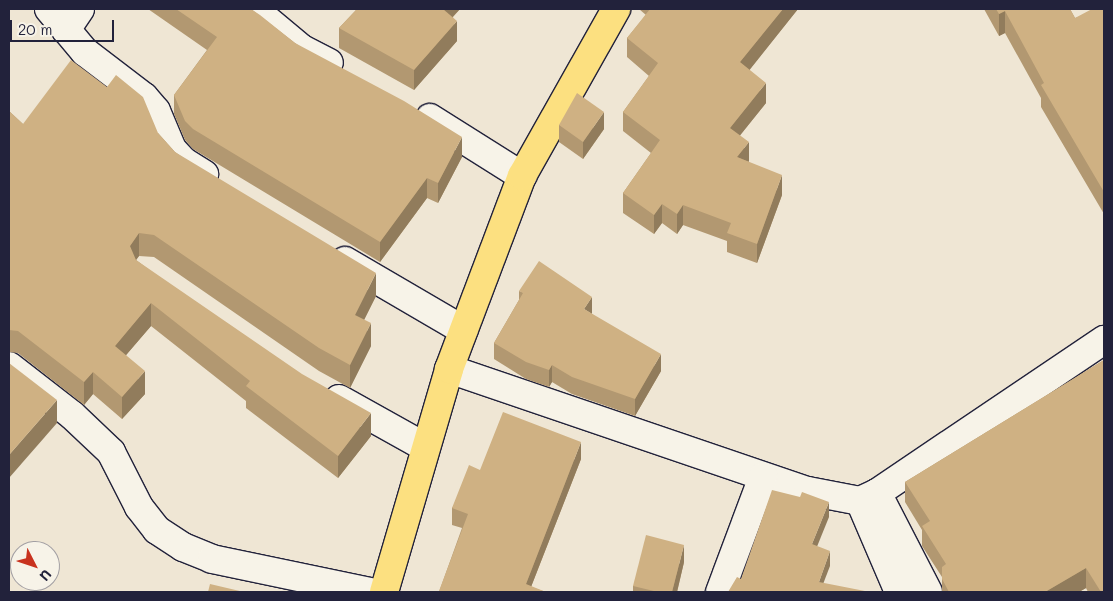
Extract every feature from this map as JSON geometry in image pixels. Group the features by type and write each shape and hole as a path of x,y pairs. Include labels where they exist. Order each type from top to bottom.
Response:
{"main road":[{"path":"384,592 449,369 522,176 616,9"}],"street":[{"path":"49,9 73,20 85,52 144,97 156,111 172,149 183,161 225,187"},
{"path":"254,9 302,49 353,76"},
{"path":"404,103 522,176"},
{"path":"325,249 463,330"},
{"path":"449,369 808,491 868,497 1104,340"},
{"path":"9,366 72,415 111,452 139,507 157,530 177,543 212,559 370,592"},
{"path":"320,389 425,447"},
{"path":"720,592 763,477"},
{"path":"868,497 899,592"},
{"path":"868,497 928,592"}],"building":[{"path":"176,9 251,9 295,43 404,101 462,137 438,183 427,178 380,242 193,129 185,121 174,95 217,37"},
{"path":"357,9 443,9 457,21 414,70 339,28"},
{"path":"650,9 783,9 740,62 766,83 730,128 749,142 737,157 782,175 757,244 727,233 731,223 683,205 677,214 662,204 654,215 623,193 660,140 623,112 658,63 627,38"},
{"path":"996,9 1070,9 1075,18 1092,9 1104,9 1104,192 1041,85 1044,83 1005,11 999,14"},
{"path":"71,60 107,87 116,75 143,97 158,133 175,152 376,273 355,315 371,323 350,365 319,348 154,235 139,233 130,246 136,260 302,374 371,413 338,456 246,386 250,381 151,303 115,346 145,371 122,397 93,372 84,382 18,331 9,330 9,111 23,124"},
{"path":"577,93 604,112 583,142 559,125"},
{"path":"539,261 592,297 584,309 661,354 635,399 572,377 552,365 549,370 526,362 494,343 523,293 519,291"},
{"path":"1104,360 1104,592 1101,592 1086,568 1045,592 949,592 942,579 942,567 946,564 922,526 930,521 905,482"},
{"path":"9,363 57,400 9,455"},
{"path":"503,412 581,442 526,584 546,592 439,591 468,514 452,508 469,465 480,470"},
{"path":"772,490 800,497 802,492 829,502 812,544 830,551 819,582 870,592 728,592 737,577 741,579"},
{"path":"646,535 684,545 672,592 658,592 633,586"},
{"path":"210,584 244,592 208,592"}]}
